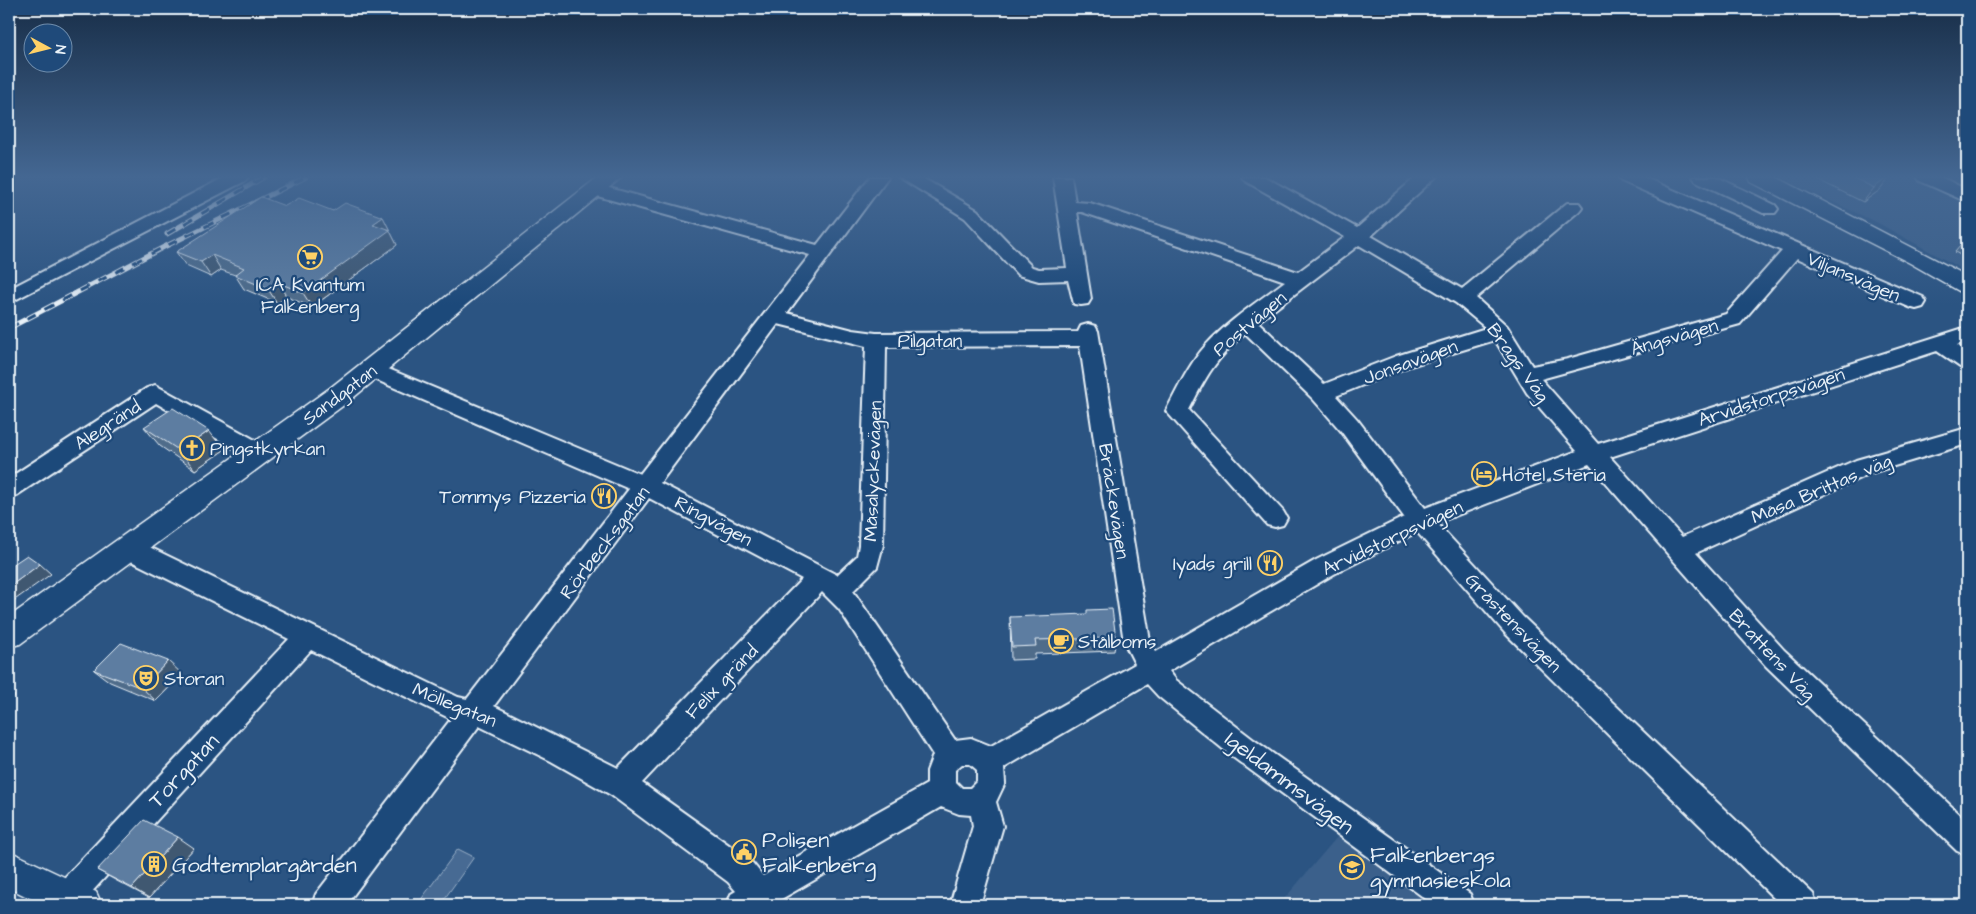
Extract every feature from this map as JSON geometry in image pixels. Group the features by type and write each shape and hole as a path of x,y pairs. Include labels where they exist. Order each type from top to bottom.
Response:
{"main road":[{"name":"Sandgatan","path":"9,634 372,370 560,220"},
{"path":"1843,220 1918,258 1967,286"},
{"path":"9,869 70,903"}],"street":[{"path":"9,297 157,220"},
{"path":"718,220 821,252"},
{"name":"Rörbecksgatan","path":"327,905 647,486 846,220"},
{"path":"976,220 1026,271 1039,275 1077,274"},
{"path":"1069,220 1082,299"},
{"path":"1121,220 1300,280"},
{"path":"1329,220 1359,236"},
{"name":"Postvägen","path":"1275,518 1177,411 1205,361 1214,349 1247,320 1359,236 1377,220"},
{"path":"1463,298 1558,220"},
{"name":"Viljansvägen","path":"1724,220 1916,302"},
{"name":"Brags Väg","path":"1359,236 1463,298 1500,331 1535,388 1592,454"},
{"name":"Ängsvägen","path":"1526,375 1568,366 1733,319 1793,250"},
{"name":"Pilgatan","path":"773,316 853,337 876,340 1088,335"},
{"name":"Gråstensvägen","path":"1247,320 1255,332 1321,394 1349,425 1420,520 1514,625 1802,905"},
{"name":"Jonsavägen","path":"1321,394 1403,362 1500,331"},
{"name":"Arvidstorpsvägen","path":"989,762 1325,567 1420,520 1592,454 1967,334"},
{"name":"Bräckevägen","path":"1088,335 1137,642 1151,669"},
{"name":"Måsalyckevägen","path":"829,584 868,560 871,545 876,340"},
{"path":"1940,343 1967,362"},
{"name":"Ringvägen","path":"372,370 647,486 829,584 862,622 950,756"},
{"name":"Alegränd","path":"9,489 155,393 260,453"},
{"name":"Måsa Brittas väg","path":"1678,550 1864,466 1967,436"},
{"name":"Brattens Väg","path":"1592,454 1803,687 1967,841"},
{"name":"Möllegatan","path":"128,548 454,708 499,722 562,752 621,785 739,871 750,900"},
{"name":"Felix gränd","path":"621,785 829,584"},
{"name":"Torgatan","path":"70,903 308,636"},
{"name":"Igeldammsvägen","path":"1151,669 1167,688 1244,749 1458,905"},
{"path":"966,750 975,752 989,762 993,779 990,787 977,799 970,801 955,799 944,790 940,783 941,768 950,756 966,750"},
{"path":"750,900 944,790"},
{"path":"965,905 988,826 986,813 977,799"}],"shaded area":[{"path":"1871,220 1967,220 1967,272"},
{"name":"Falkenbergs gymnasieskola","path":"1343,830 1444,905 1279,905"},
{"path":"458,849 474,857 440,905 417,905"}],"building":[{"name":"ICA Kvantum Falkenberg","path":"226,220 379,220 373,224 390,230 303,293 277,282 268,289 235,275 244,268 212,255 201,262 176,252"},
{"path":"173,408 209,431 180,451 144,427"},
{"path":"27,555 40,564 9,587 9,567"},
{"path":"1112,609 1116,638 1035,640 1036,646 1012,647 1010,617 1087,614 1087,610"},
{"path":"121,643 168,661 142,688 94,670"},
{"path":"144,820 178,837 132,888 97,870"}],"railway":[{"path":"167,234 191,220"},
{"path":"9,328 219,220"}],"place":[{"name":"ICA Kvantum Falkenberg","path":"310,257"},
{"name":"Pingstkyrkan","path":"192,448"},
{"name":"Hotel Steria","path":"1484,474"},
{"name":"Tommys Pizzeria","path":"604,496"},
{"name":"Iyads grill","path":"1270,563"},
{"name":"Stålboms","path":"1061,641"},
{"name":"Storan","path":"146,678"},
{"name":"Polisen Falkenberg","path":"744,852"},
{"name":"Godtemplargården","path":"154,864"},
{"name":"Falkenbergs gymnasieskola","path":"1352,867"}]}
